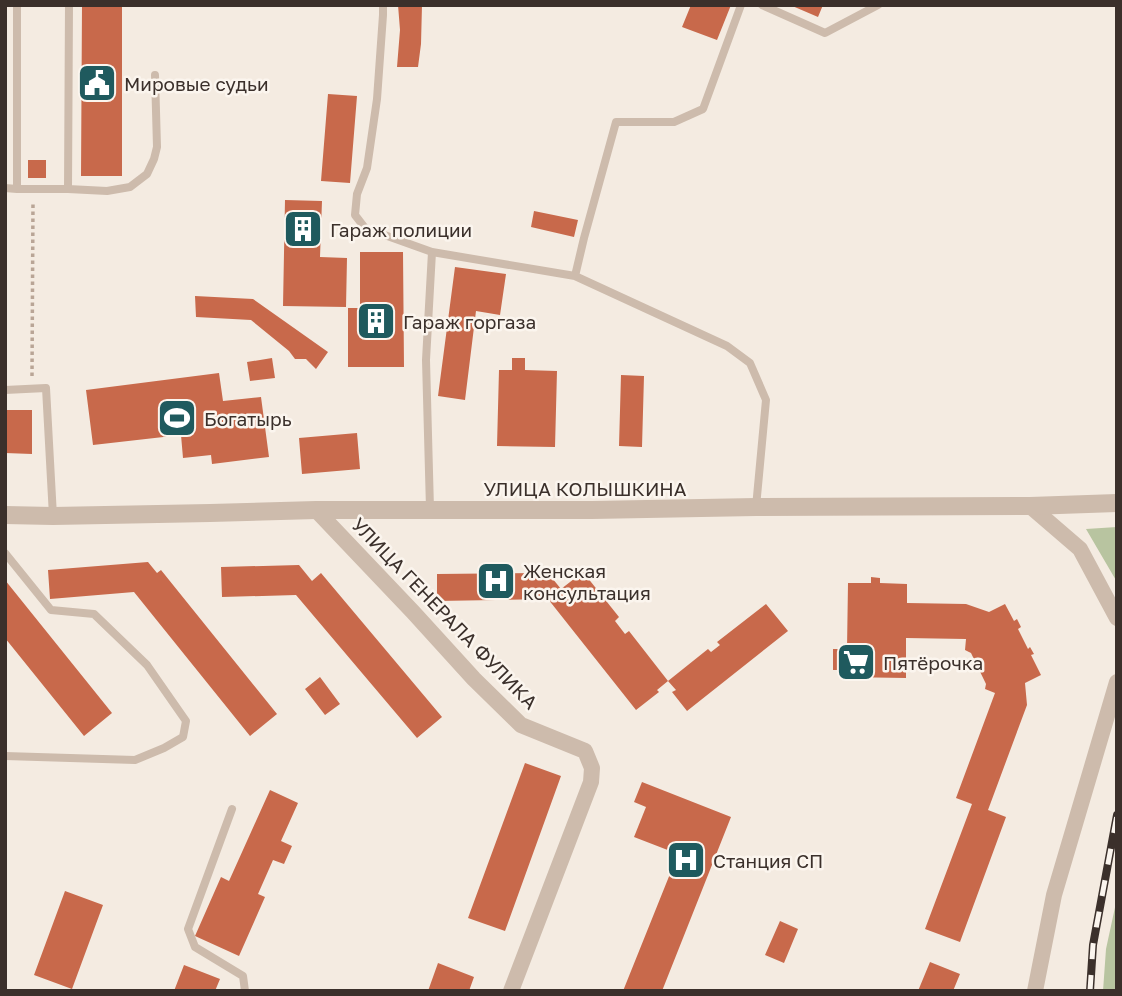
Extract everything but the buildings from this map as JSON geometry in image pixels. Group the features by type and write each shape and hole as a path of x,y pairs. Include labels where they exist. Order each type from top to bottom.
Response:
{"street":[{"name":"УЛИЦА КОЛЫШКИНА","path":"5,515 1117,503"},
{"path":"1030,506 1080,549 1117,618"},
{"name":"УЛИЦА ГЕНЕРАЛА ФУЛИКА","path":"316,510 474,679 521,725 585,751 592,768 591,782 511,991"},
{"path":"1035,991 1054,895 1117,682"}],"lane":[{"path":"16,189 17,5"},
{"path":"68,189 69,5"},
{"path":"383,5 377,99 367,168 357,194 355,215 365,228 432,252 575,276 727,346 750,363 766,400 756,507"},
{"path":"575,276 616,122 674,122 703,109 741,5"},
{"path":"762,5 825,33 878,5"},
{"path":"5,188 107,191 130,187 147,174 154,159 155,75"},
{"path":"430,509 426,360 432,252"},
{"path":"5,390 46,388 53,516"},
{"path":"5,554 51,610 94,614 147,664 186,721 183,737 135,760 5,755"},
{"path":"232,809 188,929 195,947 243,976 245,991"}],"path":[{"path":"32,389 33,189"}],"green space":[{"path":"1117,527 1117,582 1086,529"},
{"path":"1117,898 1117,991 1103,991 1106,949"}],"railway":[{"path":"1090,991 1093,945 1117,815"}],"place":[{"name":"Мировые судьи","path":"97,83"},
{"name":"Гараж полиции","path":"303,229"},
{"name":"Гараж горгаза","path":"376,321"},
{"name":"Богатырь","path":"177,418"},
{"name":"Женская консультация","path":"496,581"},
{"name":"Пятёрочка","path":"856,662"},
{"name":"Станция СП","path":"686,860"}]}
